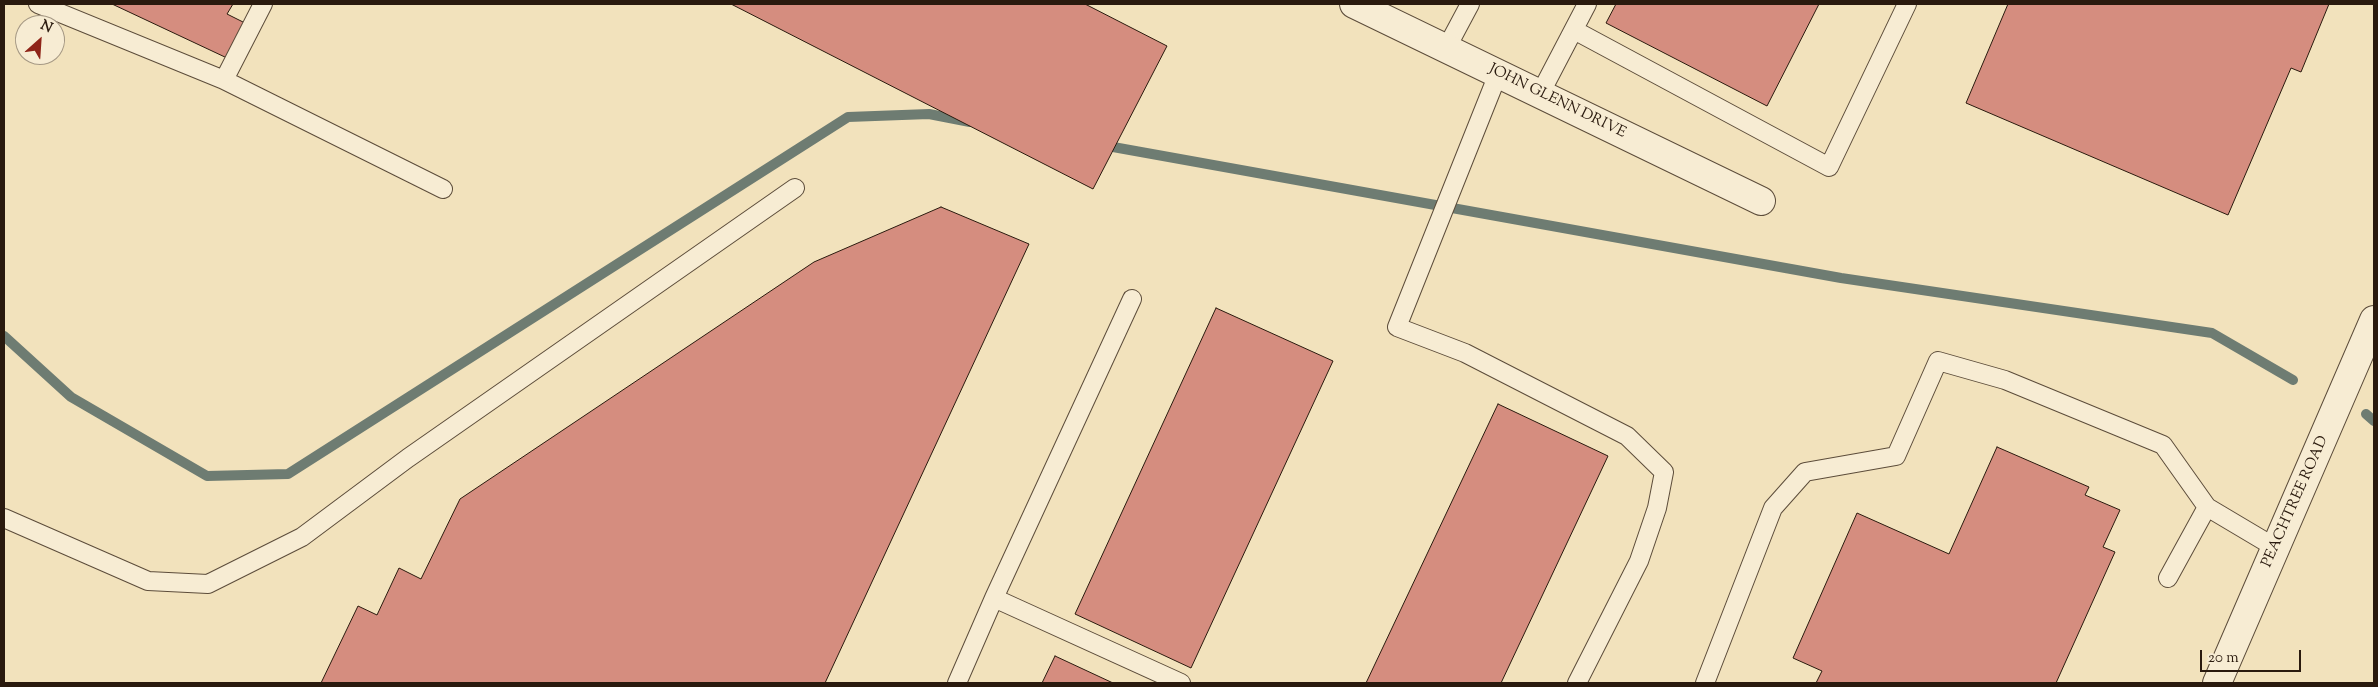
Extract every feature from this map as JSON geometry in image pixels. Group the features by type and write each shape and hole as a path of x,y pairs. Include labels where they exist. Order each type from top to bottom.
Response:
{"street":[{"name":"JOHN GLENN DRIVE","path":"1354,4 1761,201"},
{"name":"PEACHTREE ROAD","path":"2217,683 2374,320"}],"lane":[{"path":"38,4 224,80 443,190"},
{"path":"224,80 263,4"},
{"path":"1446,48 1470,4"},
{"path":"1540,94 1588,4"},
{"path":"1574,30 1829,167 1907,4"},
{"path":"1498,74 1397,327 1465,353 1627,436 1664,472 1656,508 1639,561 1577,683"},
{"path":"4,518 148,581 208,584 302,537 408,458 794,188"},
{"path":"957,683 994,598 1132,299"},
{"path":"1705,683 1773,508 1805,472 1896,456 1938,361 2005,380 2163,446 2207,507 2276,548"},
{"path":"2168,578 2207,507"},
{"path":"994,598 1181,683"}],"building":[{"path":"112,4 233,4 227,14 245,23 227,58"},
{"path":"731,4 1085,4 1167,46 1093,189"},
{"path":"1616,4 1819,4 1767,106 1606,23"},
{"path":"2008,4 2329,4 2301,72 2291,68 2228,215 1966,103"},
{"path":"941,207 1029,244 825,683 321,683 358,606 377,615 399,568 421,579 460,499 814,262"},
{"path":"1216,308 1333,361 1191,668 1075,614"},
{"path":"1498,404 1608,456 1501,683 1366,683"},
{"path":"1997,447 2089,487 2085,495 2120,510 2103,547 2115,552 2056,683 1816,683 1822,671 1793,658 1857,513 1949,554"},
{"path":"1055,656 1113,683 1042,683"}],"waterway":[{"path":"4,336 71,397 207,476 288,474 848,117 929,114 970,122"},
{"path":"1102,145 1841,278 2212,333 2293,380"},
{"path":"2366,414 2374,421"}]}
